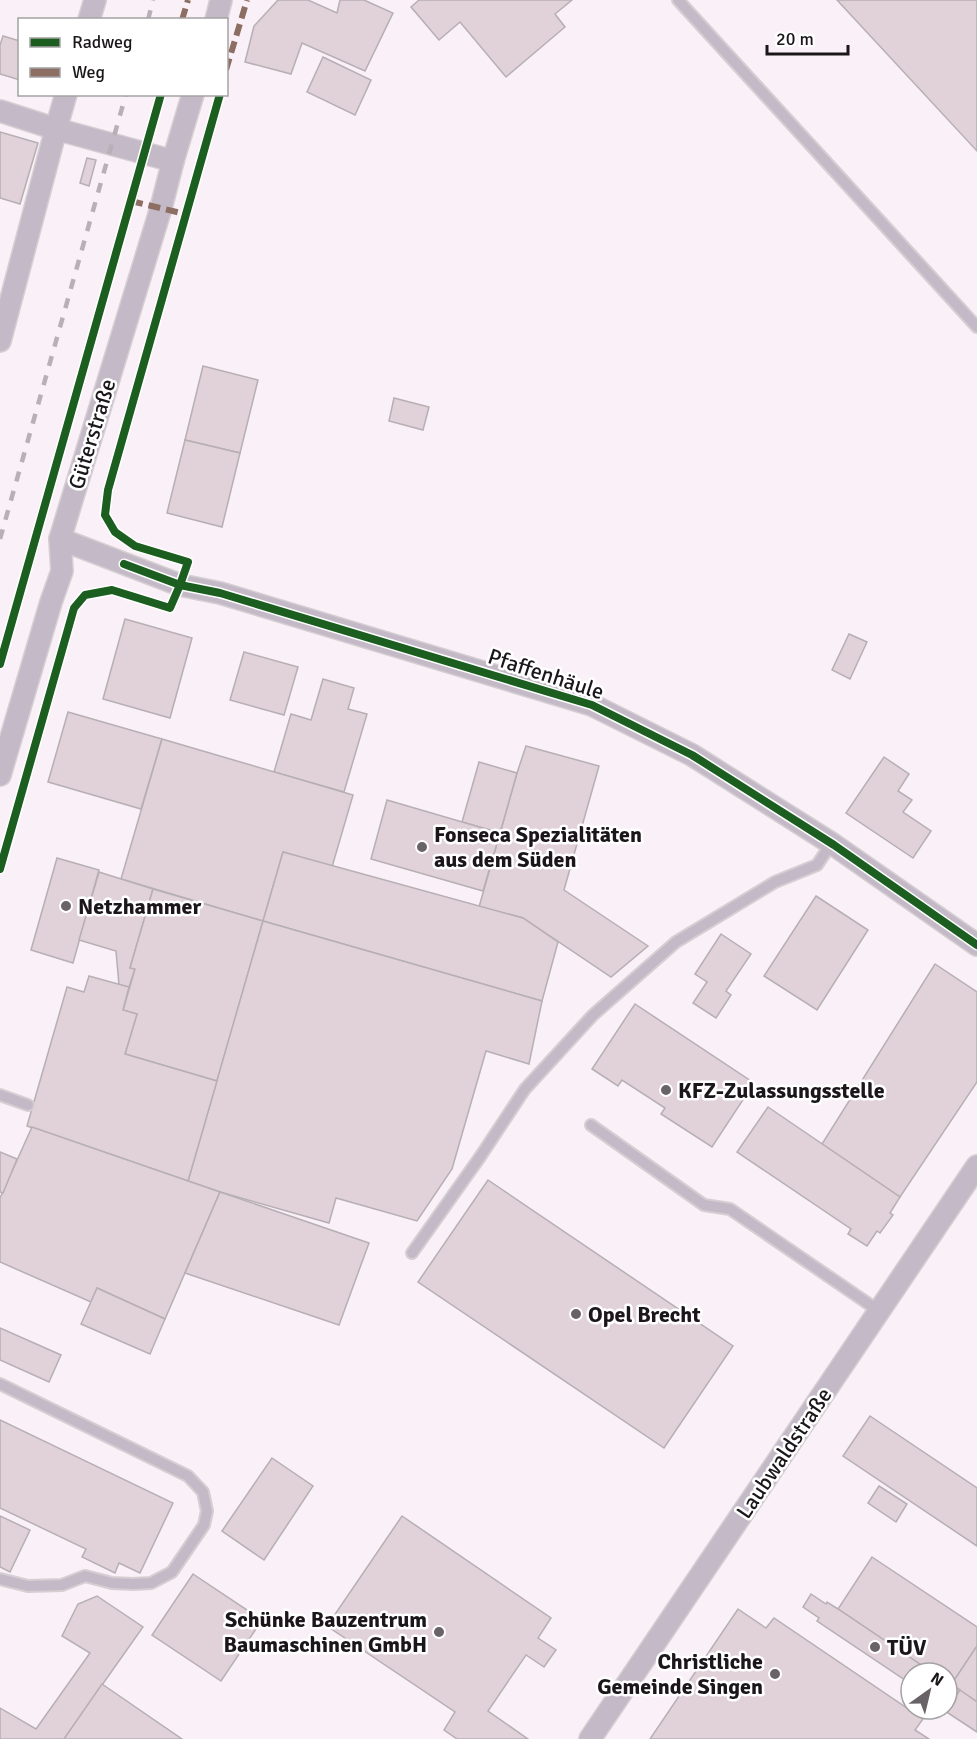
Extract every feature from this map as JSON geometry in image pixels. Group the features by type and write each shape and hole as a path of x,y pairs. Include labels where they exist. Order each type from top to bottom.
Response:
{"street":[{"path":"90,18 95,0"},
{"path":"216,18 221,0"},
{"path":"0,341 65,96"},
{"name":"Güterstraße","path":"0,775 62,571 60,539 161,208 192,96"},
{"path":"0,111 173,161"},
{"name":"Pfaffenhäule","path":"60,539 180,585 220,593 592,705 692,755 831,844 977,945"},
{"name":"Laubwaldstraße","path":"591,1739 977,1166"}],"lane":[{"path":"678,0 977,327"},
{"path":"412,1253 525,1089 593,1015 676,942 775,882 817,865 831,844"},
{"path":"0,1095 28,1105"},
{"path":"591,1125 705,1204 730,1209 879,1311"},
{"path":"0,1383 189,1476 203,1492 207,1511 204,1525 172,1572 151,1583 112,1582 86,1576 62,1585 28,1586 0,1579"}],"building":[{"path":"278,0 308,0 337,13 340,0 364,0 393,13 365,71 302,43 291,74 245,62 254,26"},
{"path":"419,0 572,0 555,14 565,27 506,77 460,22 439,40 411,7"},
{"path":"837,0 977,0 977,151"},
{"path":"3,36 18,40 18,79 0,74 0,45"},
{"path":"323,57 371,80 355,115 307,92"},
{"path":"0,132 38,143 20,204 0,198"},
{"path":"87,158 96,160 89,186 80,183"},
{"path":"203,366 258,380 240,453 185,440"},
{"path":"394,398 429,407 423,430 389,421"},
{"path":"185,440 240,453 222,527 167,513"},
{"path":"125,619 192,638 170,718 103,699"},
{"path":"849,634 867,642 850,679 832,670"},
{"path":"244,652 298,667 284,715 230,700"},
{"path":"323,679 354,688 348,709 367,714 344,792 274,772 291,714 311,720"},
{"path":"68,712 162,739 141,809 48,782"},
{"path":"162,739 353,795 332,867 283,852 263,921 121,879"},
{"path":"526,746 599,766 564,890 648,946 611,977 523,918 479,907"},
{"path":"884,757 909,774 898,791 912,800 903,812 931,831 913,858 846,813"},
{"path":"479,762 517,773 500,833 462,822"},
{"path":"387,800 500,833 483,891 371,859"},
{"path":"283,852 523,918 558,942 542,1001 263,921"},
{"name":"Netzhammer","path":"57,858 99,870 73,963 31,950"},
{"path":"99,872 153,889 130,968 135,969 129,987 119,985 116,951 79,940"},
{"path":"153,889 263,921 217,1081 125,1054 137,1014 123,1010 135,969 130,968"},
{"path":"816,896 868,930 817,1010 764,976"},
{"path":"263,921 542,1001 529,1064 486,1051 452,1169 417,1221 336,1198 329,1223 188,1181"},
{"path":"721,934 751,954 726,991 731,995 716,1018 693,1003 707,982 695,974"},
{"path":"935,964 977,992 977,1082 900,1197 822,1144"},
{"path":"89,976 129,987 123,1010 137,1014 125,1054 217,1081 188,1181 27,1126 67,987 84,992"},
{"path":"635,1004 754,1083 712,1147 661,1114 665,1108 622,1080 618,1086 592,1069"},
{"path":"768,1107 900,1197 890,1213 893,1215 880,1233 877,1231 867,1246 848,1234 851,1229 737,1152"},
{"path":"32,1127 220,1192 165,1319 97,1288 91,1302 0,1262 0,1198"},
{"path":"0,1152 17,1159 3,1193 0,1192"},
{"name":"Opel Brecht","path":"488,1180 733,1346 664,1448 418,1282"},
{"path":"220,1192 369,1243 339,1325 185,1273"},
{"path":"97,1288 165,1319 150,1354 81,1324"},
{"path":"0,1328 61,1355 49,1382 0,1360"},
{"path":"870,1416 977,1488 977,1546 843,1456"},
{"path":"0,1420 173,1503 140,1573 119,1563 115,1573 82,1557 86,1549 0,1508"},
{"path":"272,1458 313,1486 264,1560 222,1531"},
{"path":"879,1486 907,1504 896,1522 868,1503"},
{"path":"0,1516 30,1530 10,1572 0,1567"},
{"name":"Schünke Bauzentrum Baumaschinen GmbH","path":"402,1516 551,1618 538,1638 556,1650 544,1667 526,1655 488,1711 528,1739 457,1739 444,1730 455,1712 327,1626"},
{"path":"872,1557 977,1627 977,1646 959,1673 959,1661 915,1661 838,1609"},
{"path":"193,1574 262,1620 221,1681 152,1635"},
{"name":"TÜV","path":"811,1594 838,1609 915,1661 899,1661 899,1676 817,1621 819,1618 803,1607"},
{"path":"97,1596 143,1627 64,1739 0,1739 0,1708 36,1729 90,1653 62,1636 78,1604"},
{"name":"Christliche Gemeinde Singen","path":"738,1609 766,1628 774,1618 899,1703 899,1721 922,1721 915,1730 929,1739 650,1739"},
{"path":"977,1646 977,1702 959,1690 959,1673"},
{"path":"102,1684 182,1739 64,1739"},
{"path":"959,1691 977,1702 977,1732 959,1720"}],"railway":[{"path":"148,18 153,0"},
{"path":"0,539 125,96"}],"marked path":[{"path":"183,18 188,0"},
{"path":"228,63 247,0"},
{"path":"131,201 185,214"}],"cycle path":[{"path":"0,664 160,96"},
{"path":"0,869 74,608 85,595 112,590 170,608 188,562 135,546 115,532 105,515 108,490 219,96"},
{"path":"124,564 180,585 220,593 592,705 692,755 834,845 977,945"}],"place":[{"name":"Fonseca Spezialitäten aus dem Süden","path":"422,847"},
{"name":"Netzhammer","path":"66,906"},
{"name":"KFZ-Zulassungsstelle","path":"666,1090"},
{"name":"Opel Brecht","path":"576,1314"},
{"name":"Schünke Bauzentrum Baumaschinen GmbH","path":"439,1632"},
{"name":"TÜV","path":"875,1647"},
{"name":"Christliche Gemeinde Singen","path":"775,1674"}]}
